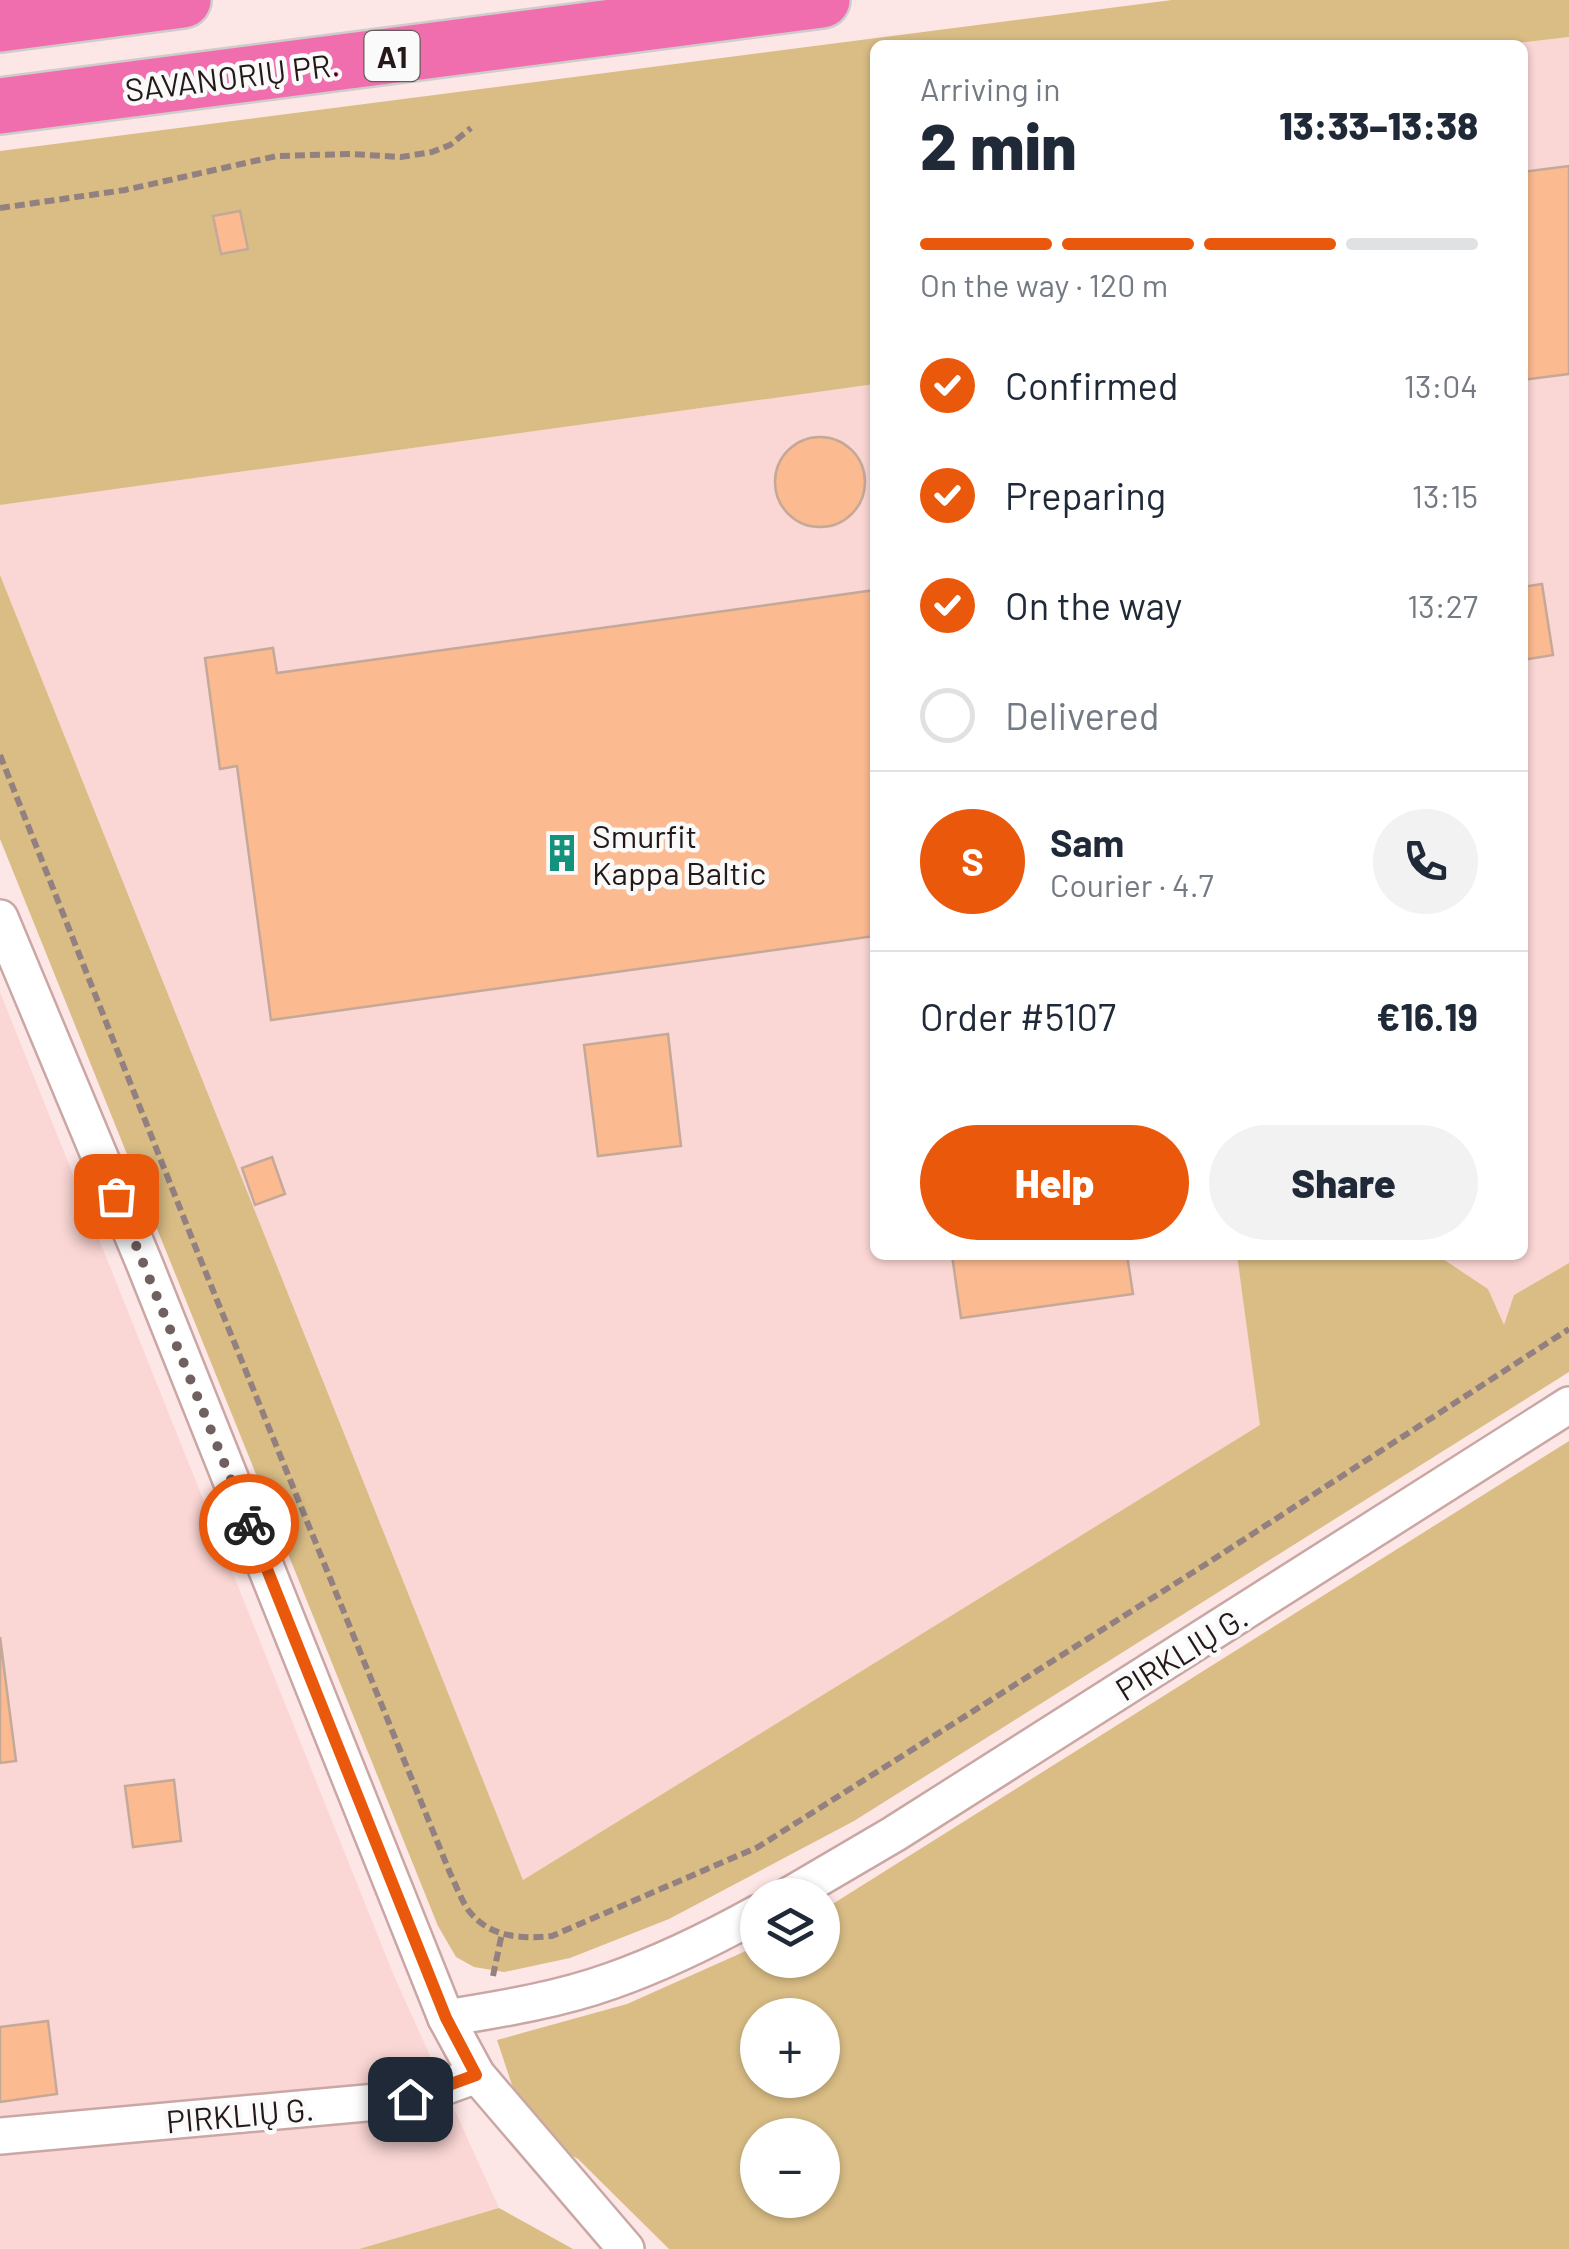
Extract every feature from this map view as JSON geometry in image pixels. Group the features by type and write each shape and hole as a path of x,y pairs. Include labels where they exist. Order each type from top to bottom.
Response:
{"highway":[{"path":"0,24 183,0"},
{"name":"SAVANORIŲ PR.","path":"0,106 822,0"}],"street":[{"path":"0,918 146,1266 446,2018 476,2075 626,2249"},
{"name":"PIRKLIŲ G.","path":"819,1878 1569,1405"},
{"path":"446,2018 540,2001 610,1982 740,1922"},
{"name":"PIRKLIŲ G.","path":"0,2136 410,2099 476,2075"}],"path":[{"path":"0,208 125,190 277,156 401,157 432,152 450,145 470,128"},
{"path":"0,755 450,1874 469,1911 488,1928 522,1939 552,1936 758,1846 1569,1329"}],"shaded area":[{"path":"1172,0 1569,0 1569,37 1528,42 870,40 870,385 0,505 0,151"},
{"path":"1569,37 1569,1263 1514,1295 1504,1327 1488,1289 1444,1260 1528,1260 1528,42"},
{"path":"870,385 870,1260 1238,1260 1261,1425 523,1880 0,575 0,505"},
{"path":"0,575 523,1880 1260,1425 1238,1260 1444,1260 1488,1289 1504,1325 1514,1295 1569,1263 1569,1372 854,1821 669,1919 570,1958 504,1972 474,1967 456,1957 438,1926 0,839"},
{"path":"0,992 394,1976 499,2208 359,2249 0,2249"},
{"path":"1569,1441 1569,2249 669,2249 578,2159 537,2137 521,2112 497,2040 627,2004 740,1954 740,1978 840,1978 840,1899"},
{"path":"499,2208 573,2249 359,2249"}],"building":[{"path":"1569,166 1569,374 1528,379 1528,171"},
{"path":"240,211 248,249 221,254 213,216"},
{"path":"820,437 852,450 865,482 852,514 820,527 788,514 775,482 788,450"},
{"path":"1542,584 1553,655 1528,659 1528,586"},
{"name":"Smurfit Kappa Baltic","path":"870,591 870,937 271,1020 237,766 220,769 205,658 273,648 277,673"},
{"path":"668,1034 681,1146 598,1156 584,1045"},
{"path":"272,1157 285,1194 255,1205 242,1168"},
{"path":"953,1260 1128,1260 1133,1294 961,1318"},
{"path":"0,1637 16,1761 0,1763"},
{"path":"174,1780 181,1841 133,1847 125,1786"},
{"path":"48,2021 57,2094 0,2102 0,2027"}],"way so far":[{"path":"116,1196 249,1524"}],"place":[{"name":"Smurfit Kappa Baltic","path":"562,853"}],"route":[{"path":"249,1524 446,2018 476,2075 410,2099"}]}
